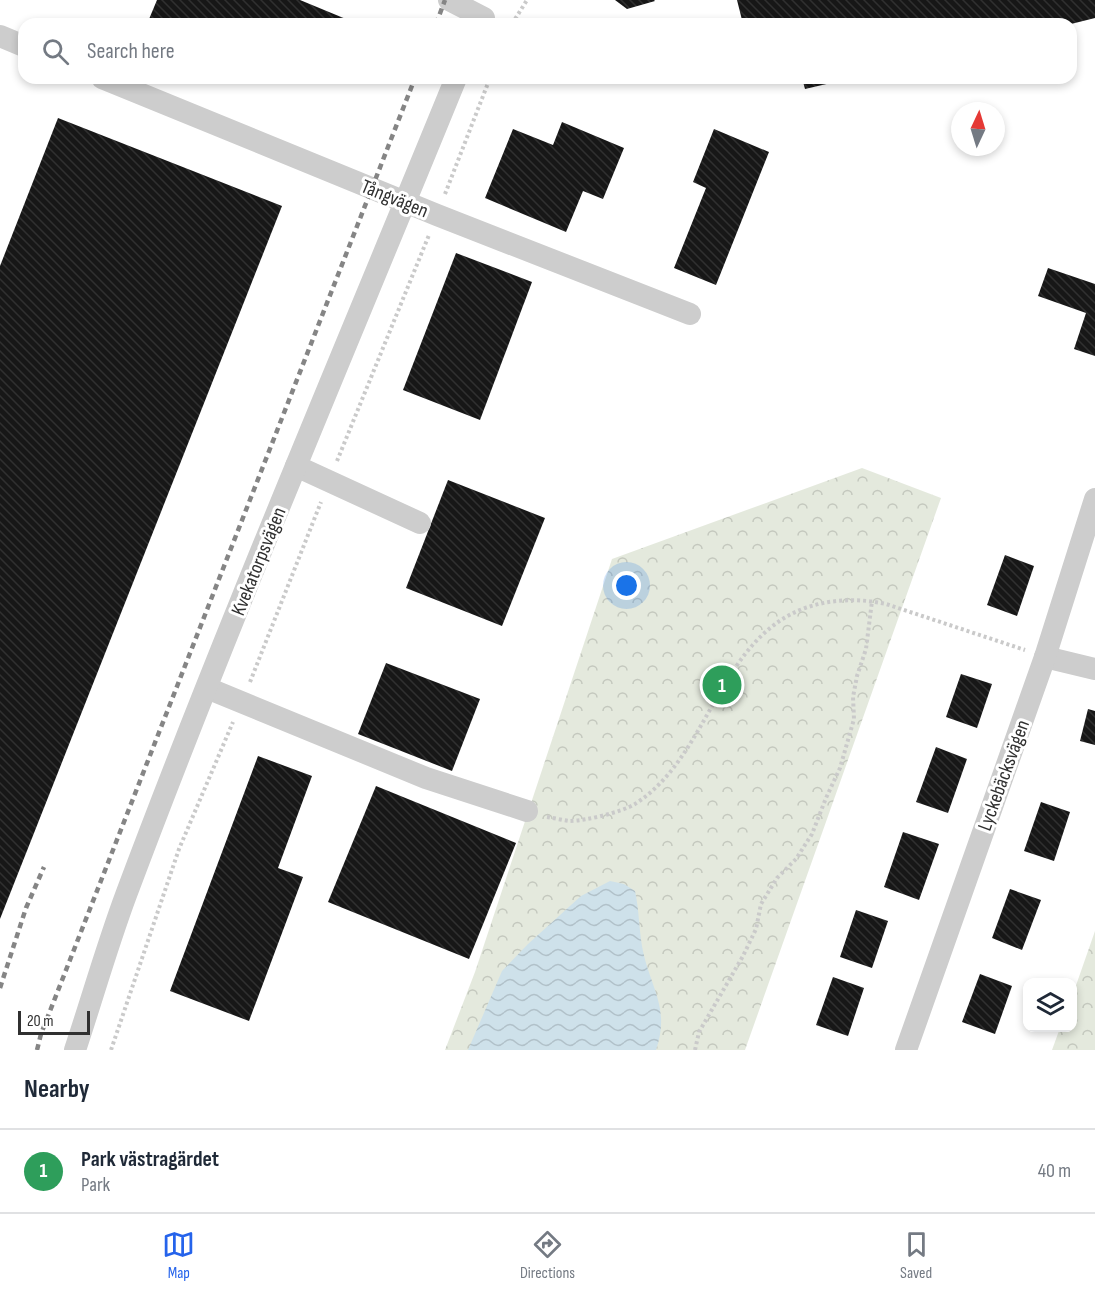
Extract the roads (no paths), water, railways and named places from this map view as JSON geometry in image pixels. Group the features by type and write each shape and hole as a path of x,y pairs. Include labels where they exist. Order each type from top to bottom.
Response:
{"street":[{"path":"449,0 487,14"},
{"path":"0,36 18,44"},
{"name":"Tångvägen","path":"117,84 437,215 690,315"},
{"name":"Kvekatorpsvägen","path":"75,1050 125,898 207,688 454,84"},
{"path":"296,466 420,523"},
{"name":"Lyckebäcksvägen","path":"906,1050 1045,657 1095,499"},
{"path":"1045,657 1095,669"},
{"path":"207,688 426,778 527,811"}],"water":[{"path":"610,881 624,884 635,891 642,946 660,1009 660,1035 656,1050 468,1050 502,971 581,896"}],"railway":[{"path":"438,18 445,0"},
{"path":"37,1050 41,1034 413,84"},
{"path":"0,988 26,908 44,867"}],"place":[{"name":"Park västragärdet","path":"722,685"}]}
